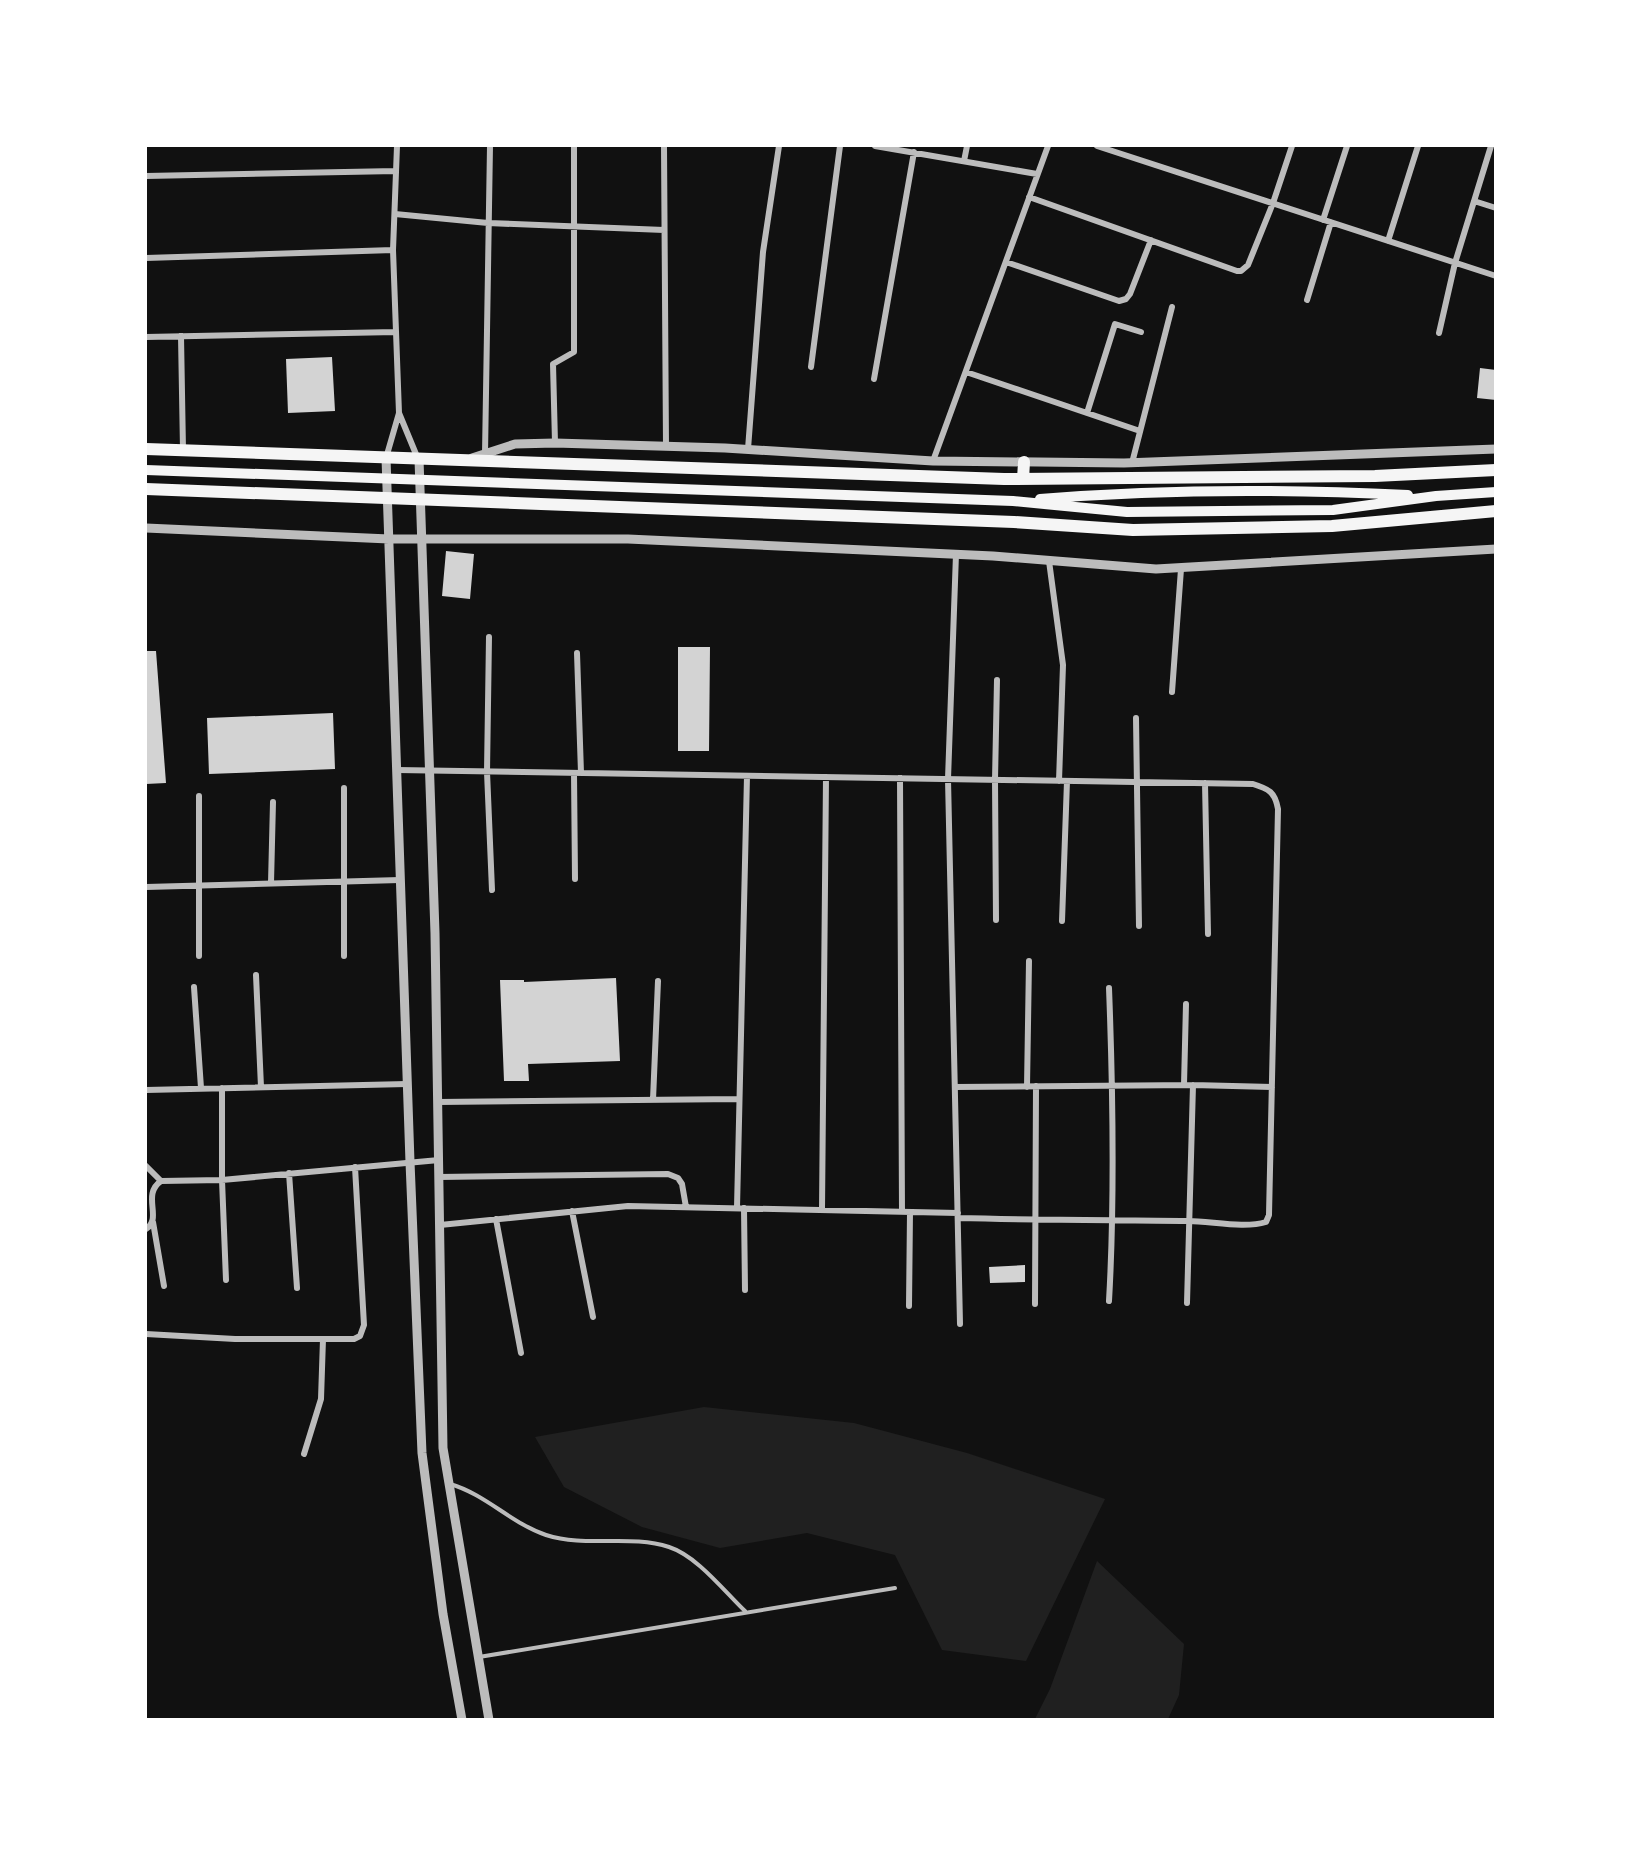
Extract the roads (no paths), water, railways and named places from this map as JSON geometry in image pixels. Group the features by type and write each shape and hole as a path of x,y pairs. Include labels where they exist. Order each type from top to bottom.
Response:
{"main road":[{"path":"146,449 1023,479 1375,476 1496,470"},
{"path":"1023,479 1024,462"},
{"path":"146,470 1013,501 1127,512 1333,510 1436,496 1496,492"},
{"path":"146,489 1014,522 1133,530 1332,526 1496,511"},
{"path":"1013,501 1125,492 1334,491 1436,496"}],"street":[{"path":"397,146 393,250 399,413 386,458 422,1453 443,1614 462,1719"},
{"path":"485,454 490,146"},
{"path":"555,443 553,364 574,352 574,146"},
{"path":"664,146 666,446"},
{"path":"748,449 763,252 779,146"},
{"path":"812,367 840,146"},
{"path":"875,146 903,148 914,152 1037,174"},
{"path":"964,161 967,146"},
{"path":"933,461 1048,146"},
{"path":"1097,146 1496,276"},
{"path":"1029,196 1242,271 1248,265 1273,203 1292,146"},
{"path":"1323,220 1347,146"},
{"path":"1388,241 1418,146"},
{"path":"1439,333 1455,263 1491,146"},
{"path":"874,378 914,152"},
{"path":"146,176 396,171"},
{"path":"1474,201 1496,208"},
{"path":"395,214 488,223 664,230"},
{"path":"1307,300 1331,222"},
{"path":"1006,262 1119,301 1126,299 1130,294 1151,240"},
{"path":"146,258 393,250"},
{"path":"1132,462 1172,307"},
{"path":"1087,413 1115,324 1141,332"},
{"path":"146,337 396,332"},
{"path":"181,336 183,450"},
{"path":"966,372 1140,431"},
{"path":"399,413 418,459 420,501 435,933 443,1448 489,1719"},
{"path":"464,461 515,444 555,443 748,449 933,461 1024,462 1132,462 1496,450"},
{"path":"146,528 421,540 628,539 956,554 1156,569 1496,549"},
{"path":"956,554 948,779 960,1324"},
{"path":"1049,561 1063,665 1059,781"},
{"path":"1172,692 1181,569"},
{"path":"489,637 487,772 492,890"},
{"path":"575,879 577,653"},
{"path":"996,920 997,680"},
{"path":"1136,718 1139,926"},
{"path":"397,770 1253,784 1266,788 1276,796 1278,809 1269,1215 1266,1222 1252,1225 1190,1220 1035,1220 910,1212 628,1206 440,1225"},
{"path":"745,1290 740,1208 740,1099 747,776"},
{"path":"822,1210 826,777"},
{"path":"900,778 902,1212"},
{"path":"1062,921 1068,781"},
{"path":"1205,783 1208,934"},
{"path":"344,788 344,956"},
{"path":"199,796 199,956"},
{"path":"271,883 273,802"},
{"path":"146,886 400,880"},
{"path":"1028,1087 1029,961"},
{"path":"256,975 261,1087"},
{"path":"653,1100 658,981"},
{"path":"194,987 201,1088"},
{"path":"1109,988 1113,1087 1113,1221 1109,1301"},
{"path":"1184,1085 1186,1004"},
{"path":"146,1090 407,1084"},
{"path":"955,1087 1184,1085 1272,1087"},
{"path":"1187,1304 1193,1085"},
{"path":"1035,1304 1036,1086"},
{"path":"222,1088 225,1280"},
{"path":"438,1102 740,1099"},
{"path":"164,1286 153,1220 152,1192 161,1181 222,1180 439,1160"},
{"path":"146,1166 161,1181"},
{"path":"146,1334 227,1338 354,1339 363,1332 355,1167"},
{"path":"289,1173 297,1288"},
{"path":"439,1177 668,1174 678,1178 682,1184 686,1207"},
{"path":"572,1211 593,1317"},
{"path":"909,1306 910,1212"},
{"path":"496,1219 521,1353"},
{"path":"146,1229 153,1220"},
{"path":"304,1454 321,1399 323,1339"}],"lane":[{"path":"448,1483 463,1487 521,1525 548,1536 572,1540 647,1542 669,1547 688,1556 746,1612"},
{"path":"478,1657 895,1588"}]}
